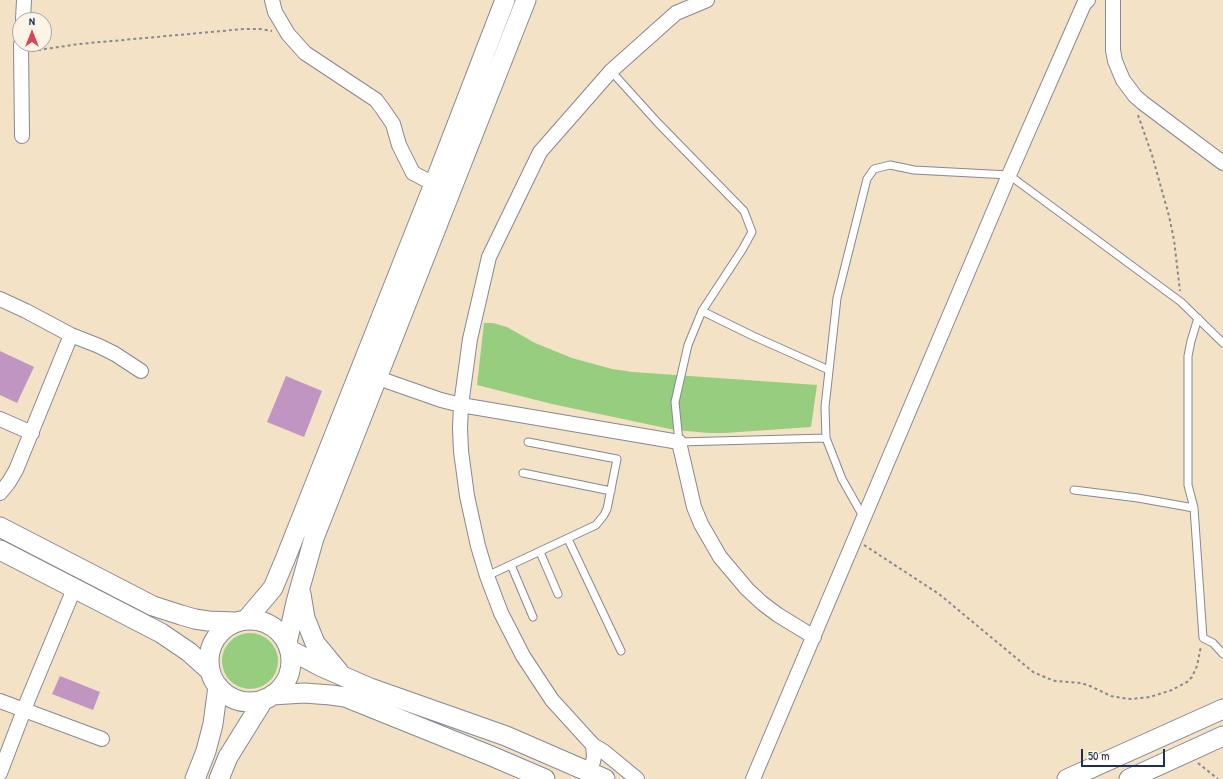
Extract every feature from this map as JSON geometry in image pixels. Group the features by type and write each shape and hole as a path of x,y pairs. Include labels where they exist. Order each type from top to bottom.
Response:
{"street":[{"path":"23,12 24,0"},
{"path":"272,0 275,12 288,34 305,53 376,100 393,124 399,145 413,174 434,184"},
{"path":"195,779 206,751 212,724 214,679 209,654 211,646 221,631 228,626 241,621 273,588 434,184 505,0"},
{"path":"219,779 228,757 268,697 284,683 288,675 291,663 288,646 300,588 314,538 526,0"},
{"path":"637,779 603,751 593,745 552,700 537,679 511,634 501,613 487,576 478,546 467,496 460,428 461,405 470,339 489,257 540,152 610,71 676,13 707,0"},
{"path":"753,779 1009,175 1084,4 1088,0"},
{"path":"1113,0 1112,40 1115,61 1123,80 1135,96 1143,103 1223,163"},
{"path":"21,52 22,136"},
{"path":"0,300 26,311 71,335 115,354 141,371"},
{"path":"1,491 13,476 32,433 71,335"},
{"path":"378,378 440,400 461,405 679,442 694,506 701,524 720,557 762,603 778,615 814,637"},
{"path":"0,419 32,433"},
{"path":"0,528 160,609 195,619 215,621 258,620 269,624 278,631 288,646 322,667 370,688 506,736 605,779"},
{"path":"0,550 161,634 189,652 224,692 239,700 256,701 268,697 304,693 345,697 539,778"},
{"path":"0,773 4,752 24,710 74,588"},
{"path":"300,588 305,618 315,643 343,676"},
{"path":"0,701 102,739"},
{"path":"1067,779 1223,709"},
{"path":"1129,779 1223,736"},
{"path":"586,771 594,757 593,745"}],"lane":[{"path":"610,71 658,123 744,210 752,232 702,311 688,345 675,402 679,442 826,438"},
{"path":"864,518 842,479 826,438 825,408 838,298 867,179 874,169 890,165 914,170 1009,175 1180,302 1223,343"},
{"path":"702,311 829,370"},
{"path":"1198,318 1191,341 1188,363 1188,485 1194,508 1203,638 1213,643 1223,654"},
{"path":"487,576 596,525 607,509 617,459 528,442"},
{"path":"524,473 610,491"},
{"path":"1074,490 1138,498 1194,508"},
{"path":"568,538 621,651"},
{"path":"540,552 558,594"},
{"path":"511,565 533,617"}],"path":[{"path":"52,46 248,29 260,29 288,34"},
{"path":"1135,96 1137,113 1152,155 1169,216 1178,265 1180,302"},
{"path":"855,538 939,594 1034,672 1055,681 1081,683 1111,696 1122,698 1140,699 1161,695 1187,682 1192,677 1197,666 1203,638"},
{"path":"1187,753 1218,779"}],"green space":[{"path":"484,323 493,323 507,327 535,343 572,358 612,369 633,372 817,385 811,427 725,433 675,430 552,404 477,385"},
{"path":"245,633 255,633 270,641 276,650 278,661 276,672 270,681 255,689 245,689 234,684 227,677 222,666 222,656 227,645 234,638"}],"building":[{"path":"0,351 34,367 17,403 0,395"},
{"path":"286,376 322,391 304,437 267,422"},
{"path":"60,676 100,692 93,710 52,694"}]}
